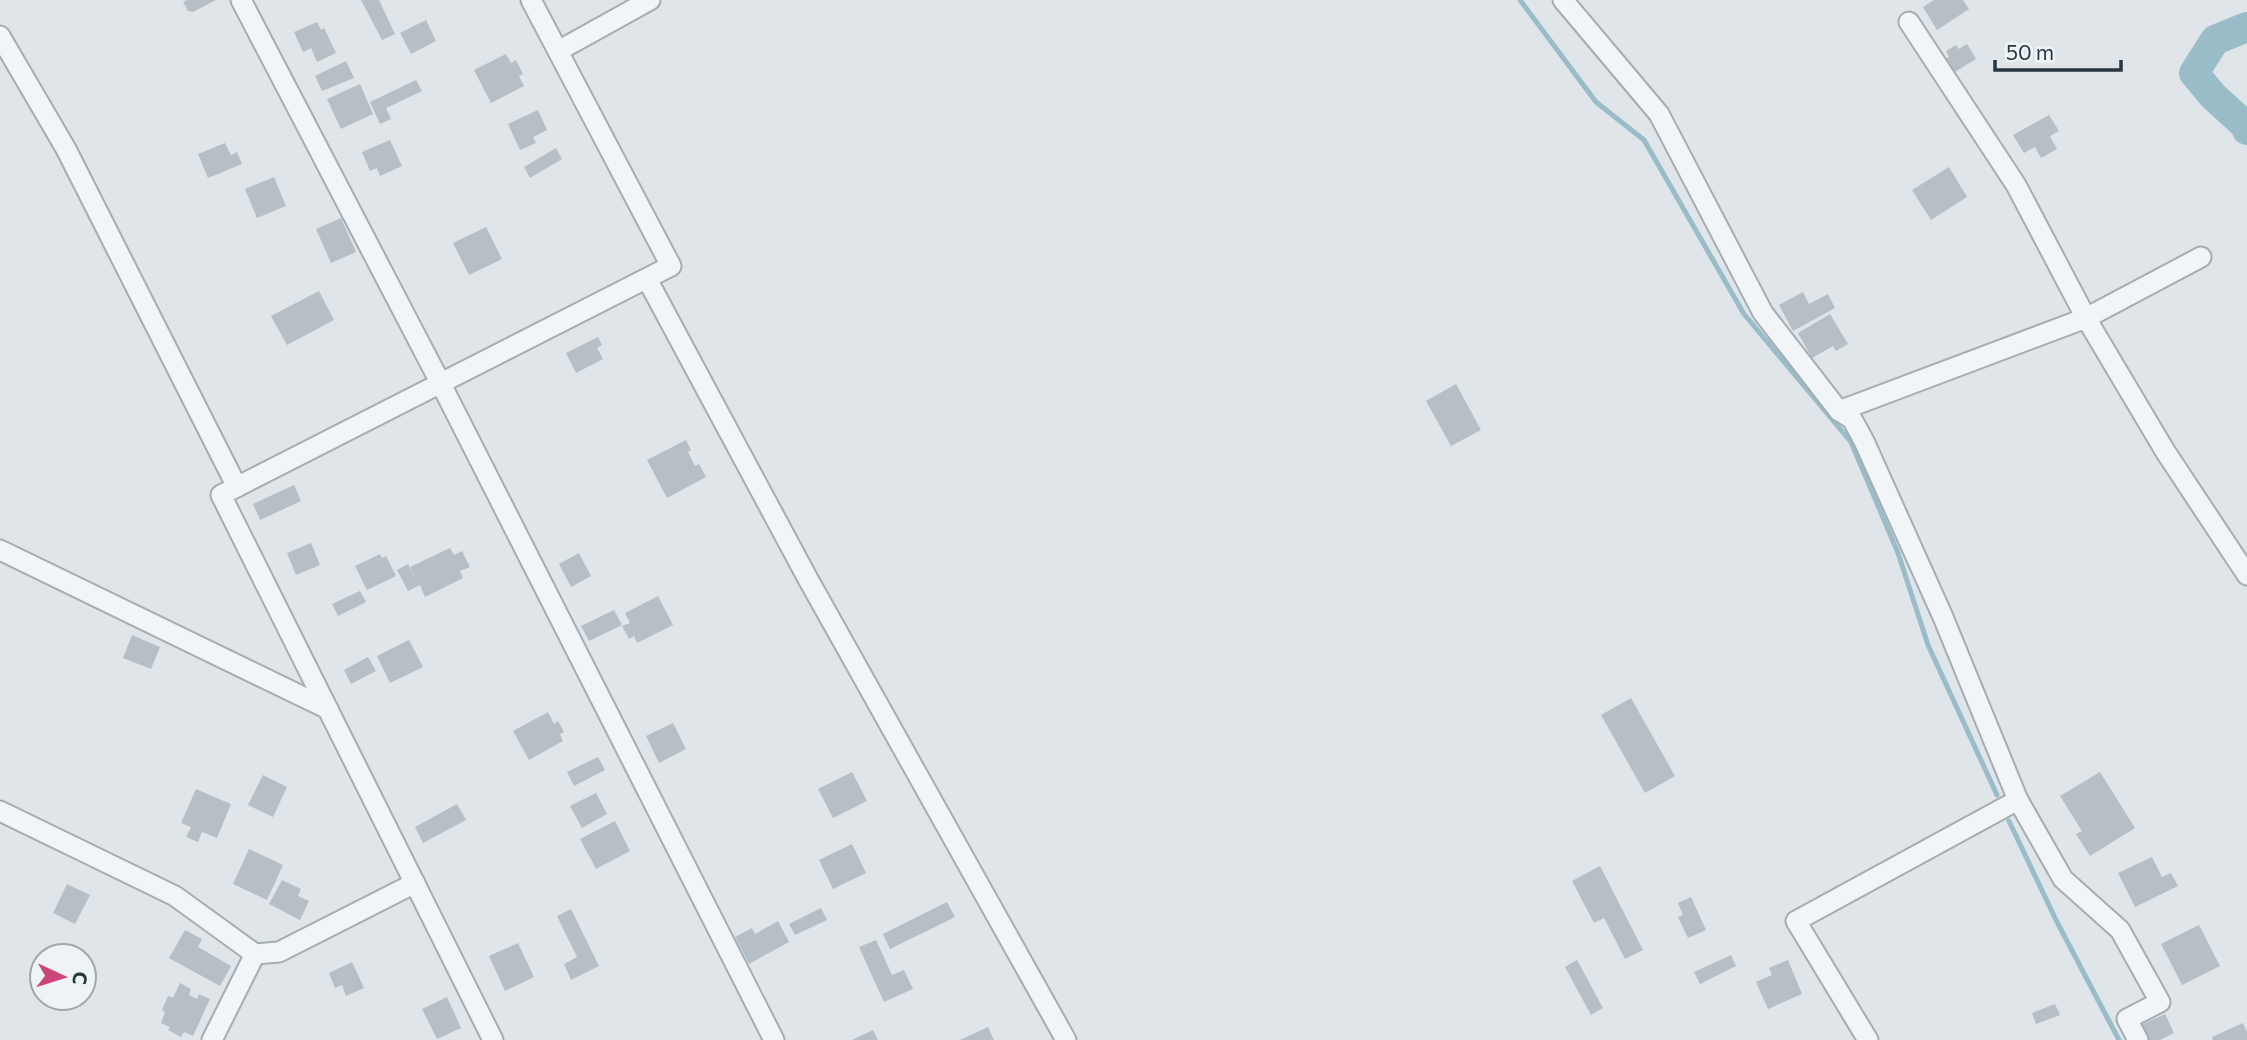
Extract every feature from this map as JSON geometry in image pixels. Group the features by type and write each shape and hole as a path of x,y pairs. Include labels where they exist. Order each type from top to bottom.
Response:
{"street":[{"path":"241,0 441,385 774,1040"},
{"path":"494,1040 221,495 671,266 531,0"},
{"path":"558,51 650,0"},
{"path":"1563,0 1659,114 1763,313 1839,411 1852,419 1943,617 2018,800 2063,879 2120,930 2160,1002 2127,1019 2138,1040"},
{"path":"1909,22 2016,185 2086,318 2165,451 2247,575"},
{"path":"0,36 66,149 237,487"},
{"path":"1839,411 2086,318 2202,257"},
{"path":"647,279 808,579 1066,1040"},
{"path":"0,550 328,709"},
{"path":"1868,1040 1796,921 2018,800"},
{"path":"0,811 175,896 255,954 279,952 415,884"},
{"path":"212,1040 255,954"}],"building":[{"path":"216,0 193,12 188,11 183,2"},
{"path":"361,0 379,0 395,34 382,40"},
{"path":"1934,0 1963,0 1969,9 1937,30 1923,7"},
{"path":"426,20 436,41 411,54 400,33"},
{"path":"317,22 321,30 324,28 336,53 317,62 311,48 303,52 294,32"},
{"path":"1967,44 1976,59 1953,73 1945,59 1949,57 1946,51 1956,45 1959,49"},
{"path":"506,54 511,63 516,60 523,74 519,76 524,86 491,103 474,70"},
{"path":"346,61 354,78 322,91 315,76"},
{"path":"416,80 422,91 386,108 391,119 380,124 370,102"},
{"path":"360,84 373,114 341,129 327,99"},
{"path":"538,110 547,130 533,137 536,143 520,150 508,124"},
{"path":"2049,115 2059,131 2050,136 2057,149 2041,158 2035,147 2024,153 2013,135"},
{"path":"390,140 402,166 380,176 377,168 370,171 362,152"},
{"path":"225,143 231,155 237,152 242,164 208,178 198,154"},
{"path":"556,148 562,159 530,178 524,167"},
{"path":"1949,167 1967,197 1931,220 1912,190"},
{"path":"274,177 286,206 257,218 245,189"},
{"path":"341,218 356,252 331,263 316,229"},
{"path":"486,227 502,259 469,275 453,243"},
{"path":"319,291 334,320 287,345 271,316"},
{"path":"1803,292 1809,304 1828,294 1835,308 1793,331 1779,305"},
{"path":"1830,314 1848,344 1836,351 1833,346 1812,358 1798,333"},
{"path":"598,337 602,345 597,348 603,359 576,373 566,353"},
{"path":"1456,384 1481,430 1451,446 1426,401"},
{"path":"686,440 695,466 699,464 706,477 667,498 647,460"},
{"path":"294,485 301,501 260,520 253,504"},
{"path":"311,543 320,565 296,575 287,553"},
{"path":"450,548 454,555 462,551 470,567 460,571 463,578 425,597 420,585 408,591 397,570 408,564 416,581 410,567"},
{"path":"579,553 591,576 571,587 559,564"},
{"path":"380,554 382,558 386,556 396,576 367,590 355,566"},
{"path":"360,591 366,602 338,616 332,604"},
{"path":"658,596 673,625 637,643 634,636 629,639 622,626 630,623 625,613"},
{"path":"614,610 622,625 589,641 581,626"},
{"path":"132,635 160,647 151,669 123,658"},
{"path":"409,640 423,667 390,683 377,656"},
{"path":"368,657 376,671 351,684 344,670"},
{"path":"1631,698 1675,776 1645,793 1601,715"},
{"path":"548,712 554,724 558,721 564,732 560,734 563,741 529,760 513,731"},
{"path":"673,723 686,749 659,763 646,736"},
{"path":"598,757 605,770 574,786 567,772"},
{"path":"852,772 867,801 833,818 818,789"},
{"path":"2100,772 2135,828 2090,856 2076,834 2082,831 2060,796"},
{"path":"263,775 287,787 273,817 248,805"},
{"path":"196,789 231,804 217,838 202,832 198,842 186,837 191,827 181,823"},
{"path":"596,793 607,814 582,828 570,806"},
{"path":"457,804 466,820 423,843 415,827"},
{"path":"615,821 630,851 596,869 580,839"},
{"path":"852,844 866,873 833,889 819,860"},
{"path":"249,849 283,865 267,900 233,884"},
{"path":"2152,857 2162,877 2171,873 2178,886 2135,907 2118,873"},
{"path":"1600,866 1643,950 1625,959 1604,918 1594,923 1572,881"},
{"path":"282,880 301,889 298,896 309,901 300,920 269,904"},
{"path":"67,884 90,895 75,924 53,913"},
{"path":"1691,897 1706,930 1688,938 1678,917 1683,915 1678,903"},
{"path":"947,902 955,917 890,949 883,934"},
{"path":"821,908 827,920 795,935 789,924"},
{"path":"571,909 599,966 571,980 564,964 577,957 557,916"},
{"path":"778,921 789,942 749,964 735,937 752,928 755,934"},
{"path":"2199,925 2220,966 2182,985 2161,944"},
{"path":"185,930 202,939 198,947 231,966 220,986 169,958"},
{"path":"876,940 892,975 904,970 913,989 884,1002 859,947"},
{"path":"518,943 534,977 505,991 489,956"},
{"path":"1731,955 1736,966 1700,984 1694,972"},
{"path":"1577,960 1603,1008 1591,1015 1565,967"},
{"path":"1788,960 1802,994 1768,1009 1756,982 1772,975 1769,968"},
{"path":"352,962 364,988 346,996 342,985 335,988 329,973"},
{"path":"180,983 191,989 189,995 197,999 199,994 210,999 193,1036 184,1032 181,1037 161,1023 165,1012 162,1010 168,996 173,998"},
{"path":"447,997 461,1028 437,1039 422,1009"},
{"path":"2055,1004 2060,1015 2036,1024 2032,1013"},
{"path":"2165,1014 2174,1033 2160,1040 2140,1040 2134,1028"},
{"path":"2243,1023 2247,1040 2213,1040 2212,1037"},
{"path":"988,1027 994,1040 960,1040"},
{"path":"873,1030 878,1040 852,1040"}],"waterway":[{"path":"1520,0 1596,102 1644,140 1744,314 1851,442 1898,553 1928,645 1997,795"},
{"path":"2247,27 2215,40 2194,73 2247,130"},
{"path":"2009,821 2056,920 2119,1040"}]}
